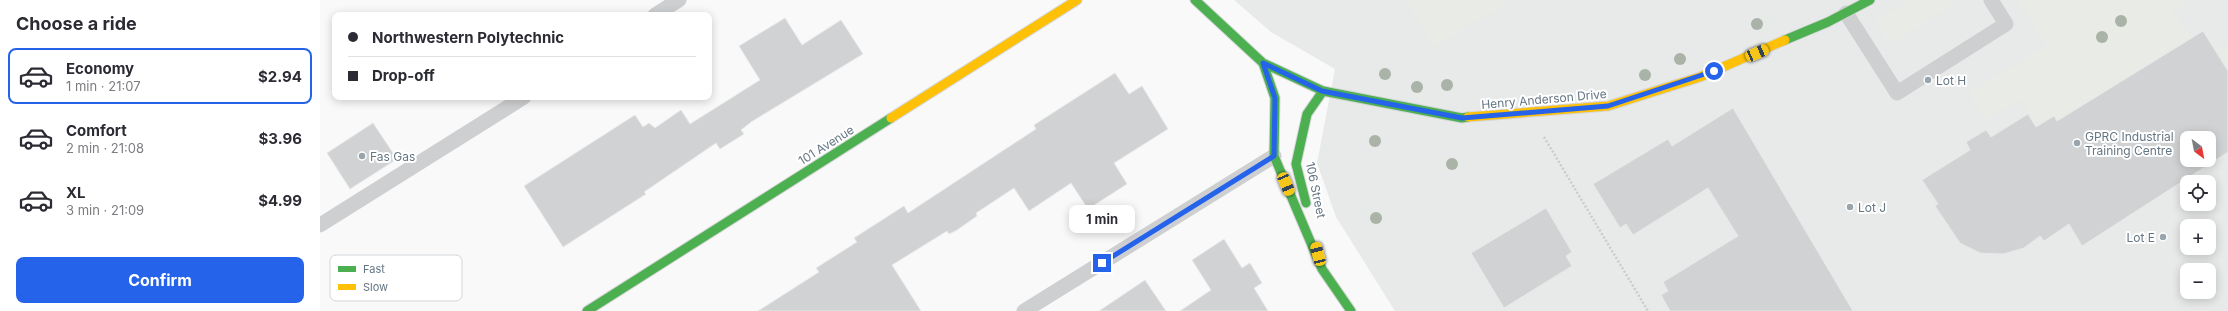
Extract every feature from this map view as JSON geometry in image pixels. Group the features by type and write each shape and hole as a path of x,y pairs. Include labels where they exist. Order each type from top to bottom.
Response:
{"street":[{"name":"101 Avenue","path":"587,311 1077,0"},
{"name":"106 Street","path":"1195,0 1263,63 1322,91 1307,114 1296,164 1322,269"},
{"name":"Henry Anderson Drive","path":"1322,91 1462,118 1530,113 1615,104 1700,77 1846,13 1870,0"},
{"name":"106 Street","path":"1263,63 1275,98 1274,156 1322,269 1351,311"}],"lane":[{"path":"660,12 679,0"},
{"path":"1846,13 1897,93 2006,24 1991,0"},
{"path":"320,225 519,100"},
{"path":"1024,311 1274,156"}],"path":[{"path":"1530,113 1648,311"}],"shaded area":[{"path":"1234,0 2228,0 2228,311 1395,311 1336,217 1317,163 1335,69 1271,32"},
{"path":"1406,0 1511,0 1435,47"},
{"path":"1911,0 1960,0 1890,44 1875,20"},
{"path":"2018,0 2188,0 2173,12 2192,39 2057,121 2054,116 2036,127 2028,114 2023,98 1986,121 1969,93 2047,45"},
{"path":"2228,43 2228,71 2215,50"}],"building":[{"path":"785,18 802,45 841,20 863,54 751,122 741,130 744,134 720,149 716,143 644,192 646,194 563,247 524,186 635,115 643,127 649,123 655,128 681,110 690,124 760,80 739,46"},
{"name":"GPRC Industrial Training Centre","path":"2203,31 2228,71 2228,152 2216,160 2216,131 2180,131 2180,167 2205,167 2192,175 2180,175 2180,183 2082,246 2069,224 2044,241 2040,236 2024,248 2003,254 1980,253 1960,243 1935,206 1938,204 1922,180 1970,150 1966,142 1986,130 1991,137 2028,114 2036,127 2054,116 2057,121"},
{"path":"1115,73 1129,94 1142,86 1168,129 1114,163 1127,184 1088,209 1071,183 1029,211 1014,188 976,213 977,216 957,230 949,234 947,231 892,265 921,311 758,311 819,272 816,268 857,242 854,238 904,206 908,213 1036,129 1034,125"},
{"path":"1733,108 1853,311 1670,311 1661,295 1668,291 1663,282 1738,236 1708,188 1633,235 1626,224 1620,228 1593,184 1668,139 1672,146"},
{"name":"Fas Gas","path":"373,123 397,159 350,189 327,153"},
{"path":"1546,208 1572,252 1566,256 1572,266 1504,308 1471,253"},
{"path":"1224,239 1242,268 1250,263 1262,283 1254,288 1268,311 1180,311 1211,290 1192,260"},
{"path":"1145,280 1166,311 1099,311"}],"traffic: fast":[{"path":"1195,0 1263,63 1323,91 1462,118 1468,117"},
{"path":"1785,40 1828,22 1870,0"},
{"path":"1263,63 1275,98 1274,156 1322,269 1351,311"},
{"path":"1306,203 1296,164 1307,114 1323,91"},
{"path":"587,311 891,118"}],"traffic: slow":[{"path":"891,118 1077,0"},
{"path":"1468,117 1608,106 1700,77 1785,40"}],"place":[{"name":"Lot H","path":"1928,80"},
{"name":"GPRC Industrial Training Centre","path":"2077,143"},
{"name":"Fas Gas","path":"362,156"},
{"name":"Lot J","path":"1850,207"},
{"name":"Lot E","path":"2163,237"}],"route":[{"path":"1102,263 1274,156 1275,98 1263,63 1322,91 1462,118 1608,106 1700,77 1714,71"}]}
